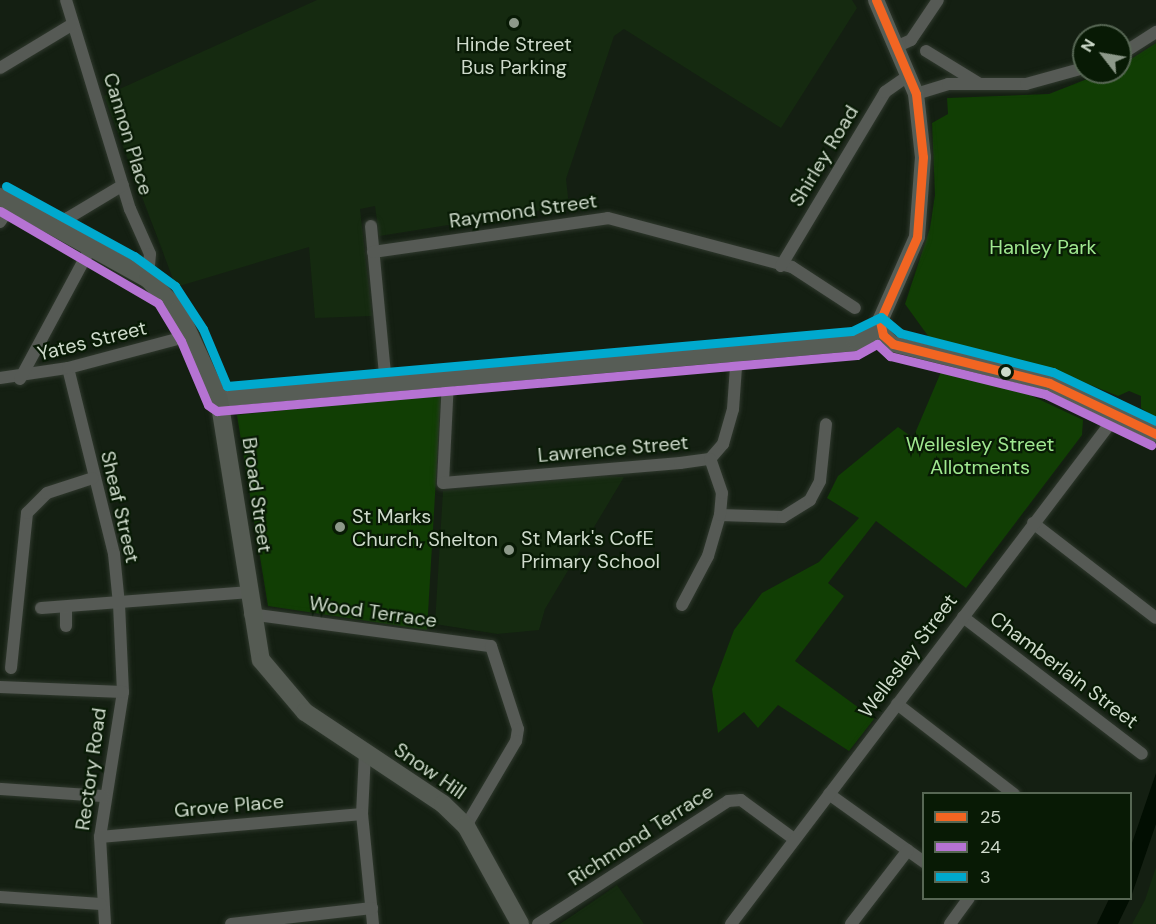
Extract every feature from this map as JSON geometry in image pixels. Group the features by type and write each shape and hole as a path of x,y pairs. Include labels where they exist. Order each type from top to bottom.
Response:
{"main road":[{"name":"Broad Street","path":"6,201 148,279 166,295 192,335 219,399 250,615 261,660 279,685"},
{"name":"Snow Hill","path":"279,685 305,712 443,804 466,826 520,924"}],"street":[{"name":"Cannon Place","path":"66,0 123,184 150,254 148,279"},
{"path":"219,399 856,343 880,329 909,265 921,216 924,157 916,94 900,45 876,0"},
{"path":"900,45 910,40 938,0"},
{"path":"0,68 73,24"},
{"path":"1132,47 1156,32"},
{"path":"926,51 978,83"},
{"path":"916,94 937,85 1026,84 1072,72"},
{"name":"Shirley Road","path":"781,266 885,92 909,75"},
{"path":"61,230 68,218 123,184"},
{"path":"0,222 6,201"},
{"name":"Raymond Street","path":"373,252 608,218 781,266 855,308"},
{"path":"371,226 386,386"},
{"path":"20,379 91,247"},
{"path":"880,329 893,344 1007,369 1118,413 1156,434"},
{"name":"Yates Street","path":"0,378 20,379 192,335"},
{"name":"Lawrence Street","path":"448,380 443,483 710,459 730,426 736,352"},
{"name":"Sheaf Street","path":"69,368 93,478 114,554 123,692"},
{"name":"Wellesley Street","path":"731,924 1118,413"},
{"path":"720,515 783,517 810,500 820,481 826,424"},
{"path":"682,605 708,556 720,515 722,493 710,459"},
{"path":"11,668 27,513 46,493 93,478"},
{"path":"1033,523 1156,618"},
{"path":"41,608 119,604 247,592"},
{"path":"66,607 66,626"},
{"name":"Wood Terrace","path":"250,615 491,646 518,729 503,767 466,826"},
{"name":"Chamberlain Street","path":"963,617 1142,754"},
{"path":"0,687 123,692"},
{"name":"Rectory Road","path":"105,924 101,904 100,837 104,796 123,692"},
{"path":"897,705 1011,792"},
{"path":"365,753 362,814 373,924"},
{"path":"0,789 104,796"},
{"path":"829,794 922,860"},
{"name":"Richmond Terrace","path":"538,924 728,801 741,800 794,839"},
{"name":"Grove Place","path":"100,837 362,814"},
{"path":"851,924 908,850"},
{"path":"0,897 101,904"},
{"path":"950,924 968,900"},
{"path":"231,924 372,908"}],"shaded area":[{"path":"317,0 852,0 857,8 781,128 624,29 614,36 566,179 569,206 379,236 375,206 360,209 372,316 315,318 309,247 176,287 104,96"},
{"name":"St Mark's CofE Primary School","path":"599,476 624,477 545,609 539,630 497,634 435,624 443,491"},
{"path":"1156,773 1156,824 1132,894 1132,843"},
{"path":"1156,867 1156,924 1132,924 1145,900"},
{"path":"617,885 644,924 560,924"},
{"path":"1109,900 1130,900 1118,924 1097,924"}],"green space":[{"name":"Hanley Park","path":"1156,43 1156,418 1141,408 1141,396 1129,391 1118,396 1046,367 931,340 905,304 930,228 935,195 932,123 948,114 947,98 1049,94 1074,84 1132,84 1132,58"},
{"name":"Wellesley Street Allotments","path":"941,372 1030,395 1083,420 1082,435 966,588 876,521 828,583 844,596 795,661 874,719 849,751 778,705 758,728 744,712 718,733 712,689 734,630 762,593 819,562 859,518 827,498 838,476 898,427 913,438"},
{"path":"441,394 427,630 268,606 237,415"}],"transit line":[{"name":"25","path":"876,0 916,94 923,157 917,237 880,321 883,335 893,344 1049,383 1156,434"},
{"name":"3","path":"6,186 134,256 175,286 203,329 227,386 852,331 881,317 900,333 1053,372 1156,421"},
{"name":"24","path":"0,211 158,303 181,341 208,405 217,411 857,355 877,344 890,356 1045,394 1151,445"}],"place":[{"name":"Hinde Street Bus Parking","path":"514,23"},
{"name":"St Marks Church, Shelton","path":"340,527"},
{"name":"St Mark's CofE Primary School","path":"509,550"}]}
